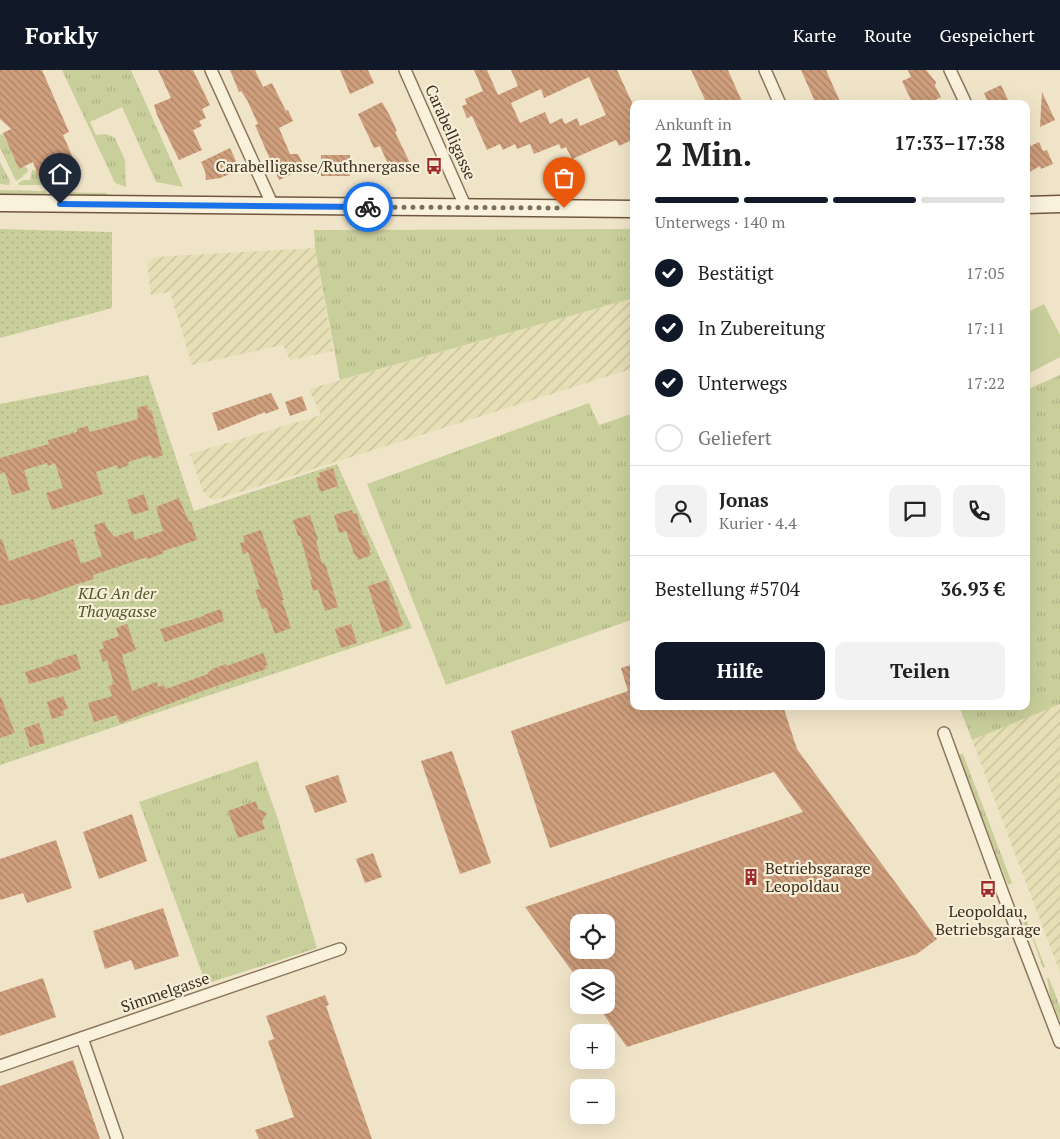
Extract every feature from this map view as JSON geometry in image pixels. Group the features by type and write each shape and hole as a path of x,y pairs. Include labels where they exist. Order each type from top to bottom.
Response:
{"street":[{"path":"212,70 273,206"},
{"name":"Carabelligasse","path":"405,70 466,208"},
{"path":"765,70 778,100"},
{"path":"950,70 964,100"},
{"path":"0,203 630,209"},
{"path":"1030,206 1060,204"},
{"path":"944,733 1002,894 1060,1042"},
{"name":"Simmelgasse","path":"0,1066 340,949"},
{"path":"82,1038 117,1139"}],"shaded area":[{"path":"315,248 333,351 290,360 283,345 192,365 170,292 151,295 147,263 155,257"},
{"path":"630,299 630,369 215,500 209,498 203,492 190,454 321,415 309,389"},
{"path":"1060,704 1060,973 972,740"}],"green space":[{"path":"62,70 131,70 183,187 156,182 122,107 90,122 96,135 106,134 115,138 125,160 126,187 115,183"},
{"path":"3,134 19,168 24,166 28,169 23,177 16,181 0,148 0,135"},
{"path":"0,162 10,181 9,185 0,184"},
{"path":"32,170 35,170 38,176 41,175 44,185 19,185 18,183 24,180 30,180"},
{"path":"0,190 46,191 46,196 0,195"},
{"path":"61,192 107,193 107,198 61,197"},
{"path":"0,229 112,232 112,308 0,338"},
{"path":"630,229 630,299 340,380 315,248 314,230"},
{"path":"1044,304 1060,335 1060,357 1030,373 1030,311"},
{"name":"KLG An der Thayagasse","path":"148,375 194,511 337,464 412,628 0,765 0,404"},
{"path":"1060,375 1060,704 972,740 961,710 1030,710 1030,388"},
{"path":"589,403 599,425 630,414 630,620 446,685 367,484"},
{"path":"960,754 963,754 1012,883 1008,885 959,759"},
{"path":"257,761 278,819 317,948 206,984 139,802"},
{"path":"1026,918 1045,967 1043,968 1033,940 1021,919"},
{"path":"1047,978 1049,978 1060,1007 1060,1021 1050,996"}],"building":[{"path":"0,70 42,70 69,132 63,135 74,160 38,176 33,162 19,169 3,133 11,129 0,119"},
{"path":"158,70 193,70 210,105 202,109 206,118 199,121 202,126 193,130 202,150 179,160 154,105 171,98"},
{"path":"230,70 255,70 263,87 272,83 293,121 279,128 290,154 298,154 305,168 279,180 255,125 258,124 247,100 241,91 239,92"},
{"path":"340,70 368,70 374,83 350,94"},
{"path":"474,70 487,70 498,95 518,86 511,70 617,70 631,100 630,141 619,146 616,140 572,159 566,147 561,149 559,144 534,154 530,144 517,149 515,144 503,150 500,144 487,150 472,116 467,118 462,106 467,104 465,99 483,91","holes":["589,77 606,115 580,126 577,118 565,124 562,118 550,124 545,112 520,123 511,103 541,89 544,98"]},
{"path":"691,70 728,70 741,100 705,100"},
{"path":"801,70 826,70 839,100 814,100"},
{"path":"908,70 926,70 936,82 935,86 941,97 935,100 911,100 902,81 911,77"},
{"path":"1001,85 1008,100 987,100 984,93"},
{"path":"1042,92 1055,120 1040,127"},
{"path":"382,102 412,167 399,172 398,170 392,173 380,146 374,148 358,114"},
{"path":"1039,142 1043,151 1047,150 1053,164 1041,169 1040,166 1030,172 1030,146"},
{"path":"230,148 240,170 220,178 206,180 201,162"},
{"path":"321,155 350,155 350,176 321,176"},
{"path":"271,393 279,409 265,414 265,412 218,431 212,413"},
{"path":"302,396 307,410 290,416 285,402"},
{"path":"147,405 149,411 151,410 163,455 152,459 151,455 128,462 129,465 119,469 117,465 96,472 103,494 52,510 46,493 63,488 55,463 48,466 47,463 24,470 30,490 12,495 5,472 0,474 0,458 49,444 48,440 77,432 77,429 87,426 90,432 138,419 137,408"},
{"path":"333,468 338,486 320,492 316,478 320,477 319,473"},
{"path":"144,494 149,510 132,515 127,500"},
{"path":"179,498 189,522 191,521 197,540 163,551 164,553 148,559 147,557 93,575 94,579 30,601 29,598 0,606 0,539 2,539 9,561 73,539 81,564 102,556 94,532 96,531 94,525 105,522 114,537 133,531 135,540 163,531 156,507"},
{"path":"352,510 353,514 357,513 363,536 365,535 371,550 369,550 371,555 358,560 346,531 339,533 334,515"},
{"path":"310,515 318,540 316,541 322,564 325,563 338,607 325,611 318,589 313,591 310,580 312,579 300,536 298,536 293,520"},
{"path":"261,530 284,600 282,600 291,628 275,634 266,608 262,609 255,590 260,589 248,552 243,554 240,543 245,542 243,536"},
{"path":"387,580 403,625 383,633 368,586"},
{"path":"221,609 224,621 165,642 160,629"},
{"path":"127,624 136,650 122,655 132,691 157,682 158,687 164,685 166,689 208,674 212,669 226,664 227,666 263,653 268,665 265,666 266,669 202,691 120,723 117,715 94,722 88,703 112,696 109,686 114,684 107,660 103,662 99,650 104,648 102,642 119,636 116,628"},
{"path":"351,624 357,643 341,648 335,629"},
{"path":"76,654 81,669 29,684 25,672"},
{"name":"Betriebsgarage Leopoldau","path":"630,665 630,710 784,710 797,749 937,939 917,954 627,1047 615,1030 615,1024 611,1024 603,1014 615,1014 615,969 570,969 525,907 803,812 774,772 550,848 511,731 628,691 621,668"},
{"path":"63,696 68,709 63,710 64,715 52,719 47,702"},
{"path":"0,697 15,733 0,738"},
{"path":"39,723 45,743 30,747 24,728"},
{"path":"452,751 491,863 460,874 421,761"},
{"path":"338,775 347,802 315,813 305,786"},
{"path":"256,801 258,809 267,813 262,821 265,829 238,838 228,811"},
{"path":"132,814 147,861 99,879 83,832"},
{"path":"56,840 72,888 27,903 23,893 0,900 0,859"},
{"path":"373,853 382,877 365,883 356,859"},
{"path":"163,908 179,956 135,970 131,960 105,969 93,931"},
{"path":"43,978 56,1017 0,1036 0,992"},
{"path":"325,995 329,1005 326,1006 372,1139 259,1139 255,1130 294,1117 268,1041 274,1039 266,1016"},
{"path":"73,1060 100,1139 0,1139 0,1086"}],"way so far":[{"path":"368,207 564,208"}],"place":[{"name":"Carabelligasse/Ruthnergasse","path":"434,166"},
{"name":"Betriebsgarage Leopoldau","path":"751,877"},
{"name":"Leopoldau, Betriebsgarage","path":"988,889"}],"route":[{"path":"60,204 368,207"}]}
